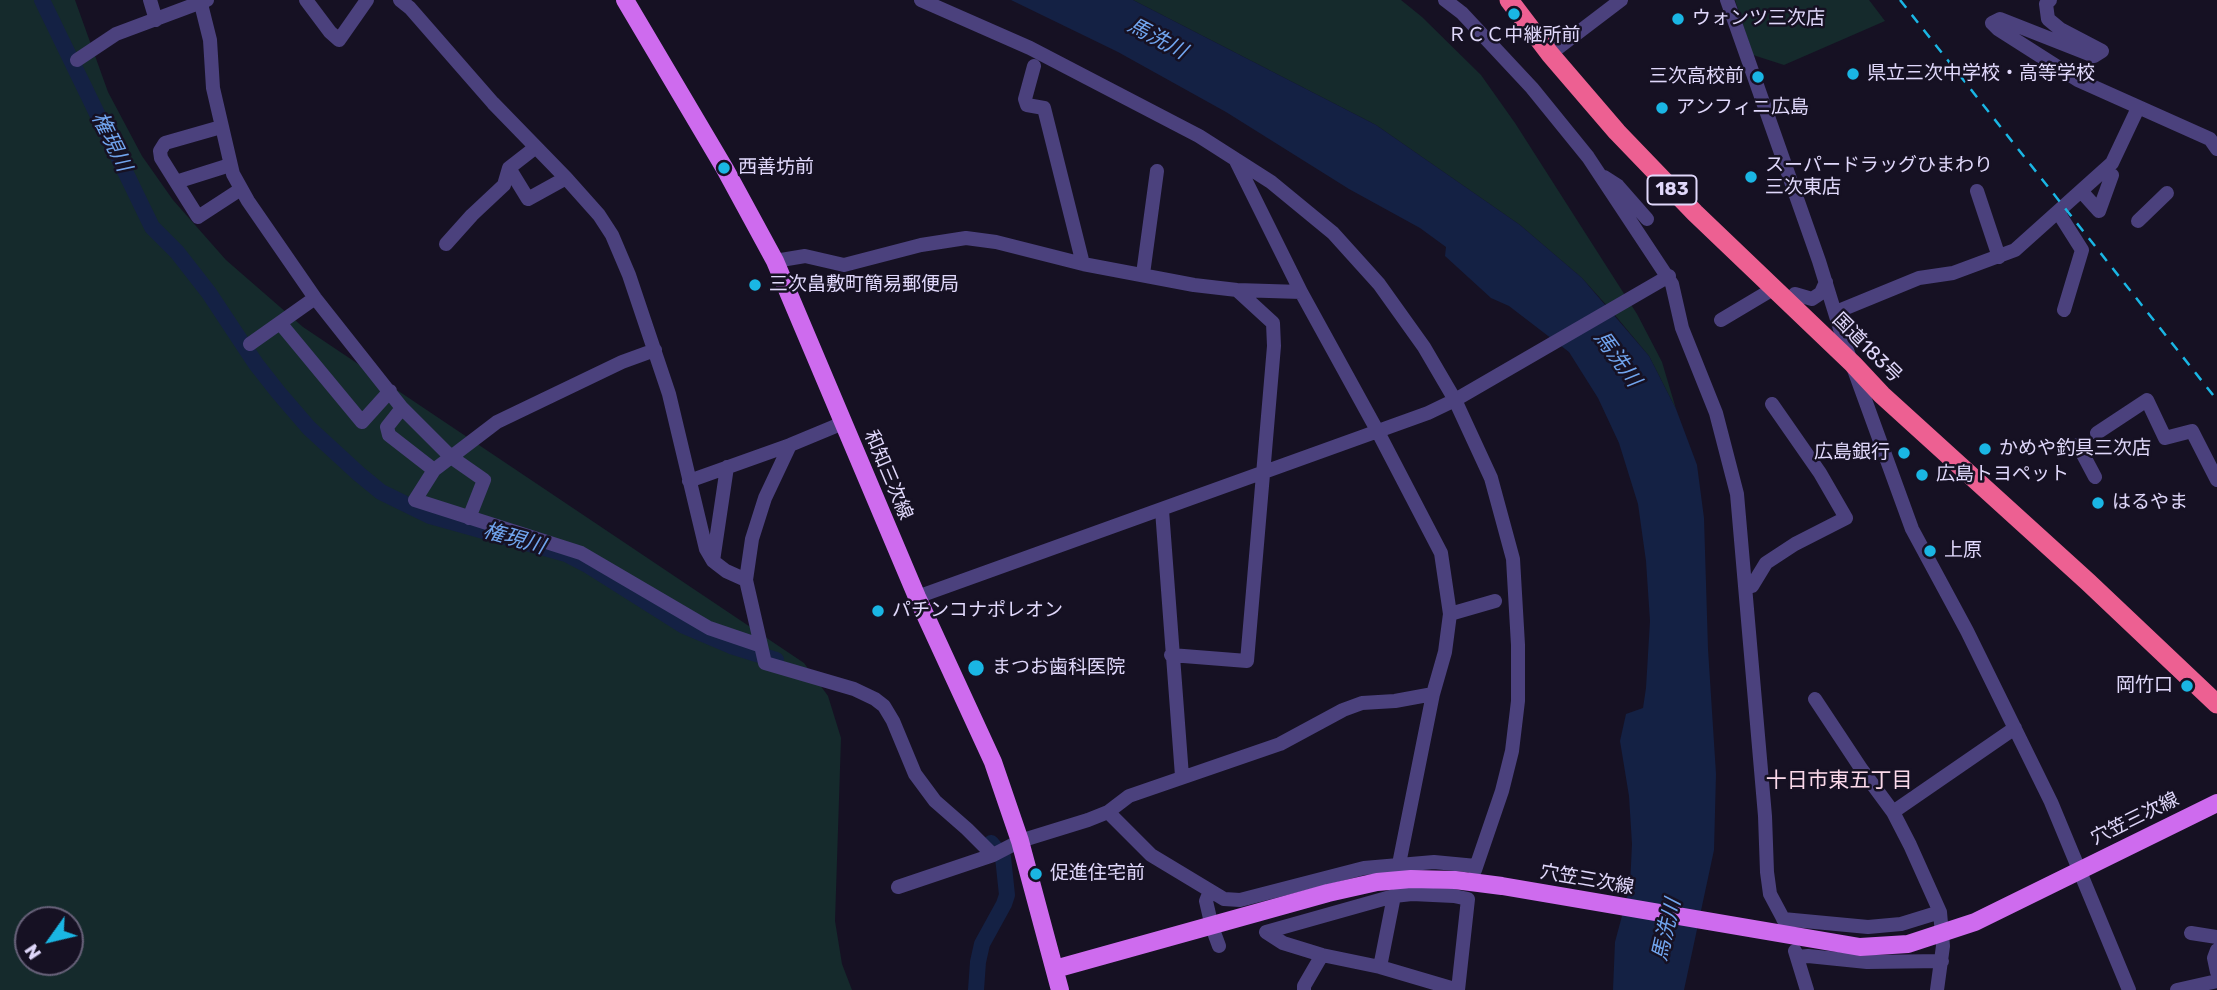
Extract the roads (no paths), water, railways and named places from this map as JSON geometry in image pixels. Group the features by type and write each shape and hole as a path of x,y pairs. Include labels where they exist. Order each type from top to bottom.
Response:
{"highway":[{"name":"国道183号","path":"1509,0 1703,206 1844,342 2217,688"},
{"name":"国道183号","path":"1525,0 1555,50 1617,132 1695,213 1889,402 2088,582 2217,704"}],"main road":[{"name":"和知三次線","path":"625,0 715,152 775,261 917,597 982,735 1004,849 1055,969 1060,990"},
{"name":"穴笠三次線","path":"1055,969 1328,893 1377,882 1411,878 1502,886 1860,947 1908,943 1975,922 2217,803"}],"street":[{"path":"150,0 156,20"},
{"path":"306,0 339,40 367,0"},
{"path":"400,0 493,103 566,178 612,235 629,275 669,394 700,532 713,561 726,571 746,580"},
{"path":"922,0 1030,48 1199,136 1271,182 1333,233 1379,284 1461,397 1491,478 1513,559 1518,701 1512,751 1502,791 1475,868 1434,862 1364,868 1240,900 1224,898 1151,855 1108,812"},
{"path":"1445,0 1462,13 1532,88 1588,157 1639,238 1669,276 1682,328 1716,413 1737,494 1747,585 1770,894 1784,921 1868,927 1901,924 1940,912"},
{"path":"1555,50 1621,0"},
{"path":"1727,0 1826,282 1844,342 1913,529 1967,631 2051,802 2129,990"},
{"path":"2050,0 2046,4 2048,19 2060,29 2102,51 2094,56 2000,19 1992,23 2078,80 2210,139 2217,149"},
{"path":"77,60 116,34 202,1 221,127 230,164 241,189 315,298 402,408 451,457 484,480 469,518"},
{"path":"1034,66 1025,99 1027,105 1044,108 1083,264"},
{"path":"1836,312 1919,278 1953,273 2015,250 2112,163 2138,108"},
{"path":"221,127 165,143 160,150 161,158 198,217 241,189"},
{"path":"509,168 536,147"},
{"path":"1234,157 1301,292 1441,553 1450,614 1445,652 1433,694 1399,864"},
{"path":"176,182 230,164"},
{"path":"509,168 528,199 566,178"},
{"path":"446,244 504,185 509,168"},
{"path":"1143,274 1157,171"},
{"path":"2081,191 2099,211 2112,175 2101,173"},
{"path":"1599,174 1618,186 1647,219"},
{"path":"1977,191 1999,257"},
{"path":"2138,221 2167,193"},
{"path":"2058,212 2082,250 2064,310"},
{"path":"775,261 805,256 844,265 921,245 966,238 996,242 1083,264 1194,285 1237,290 1301,292"},
{"path":"917,597 1264,474 1378,432 1461,397 1669,276"},
{"path":"1795,295 1812,299 1821,293 1826,282"},
{"path":"1721,320 1773,289"},
{"path":"1171,655 1247,661 1274,346 1273,323 1237,290"},
{"path":"250,344 315,298"},
{"path":"280,323 362,422 390,391"},
{"path":"655,349 497,422 434,470 415,500 581,553 709,628 761,653 874,699 884,706 893,721 915,774 934,801 967,829 1004,849"},
{"path":"2097,433 2147,400 2165,438 2192,431 2217,480"},
{"path":"1870,411 1878,404 1889,402"},
{"path":"1752,586 1766,563 1846,518 1820,473 1772,404"},
{"path":"402,408 387,427 390,435 434,470"},
{"path":"689,481 843,423"},
{"path":"761,653 746,580 752,540 765,498 790,445"},
{"path":"2078,445 2095,477"},
{"path":"713,561 727,467"},
{"path":"1161,510 1182,776"},
{"path":"1450,614 1495,601"},
{"path":"898,887 1108,812 1129,796 1182,776 1280,744 1343,710 1362,703 1395,701 1433,694"},
{"path":"1815,699 1893,812 1940,912 1944,933 1937,990"},
{"path":"1893,812 2014,728"},
{"path":"1210,891 1206,901 1219,946"},
{"path":"1380,967 1394,896"},
{"path":"1394,896 1454,896 1468,899 1458,990 1380,967 1322,955 1283,943 1266,932 1394,896"},
{"path":"2191,933 2217,937"},
{"path":"2217,950 2214,958 2217,972"},
{"path":"1807,990 1796,953 1867,962 1941,961"},
{"path":"1304,990 1322,955"},
{"path":"2177,990 2217,982"}],"water":[{"name":"馬洗川","path":"1011,0 1133,0 1376,125 1520,225 1582,278 1649,356 1676,409 1697,465 1704,518 1708,649 1716,774 1714,850 1684,990 1613,990 1615,942 1630,886 1632,844 1629,796 1620,741 1626,714 1643,708 1646,688 1650,621 1646,561 1638,504 1619,443 1598,398 1569,352 1509,306 1491,298 1445,256 1446,247 1420,228 1349,189 1226,112 1118,52"}],"waterway":[{"name":"権現川","path":"42,0 152,227 177,252 209,293 278,392 309,428 359,474 381,492 430,516 566,554 684,626 731,646 776,660"},
{"name":"権現川","path":"976,990 982,944 1007,895 1003,857 991,843"}],"railway":[{"path":"1900,0 2217,400"}],"place":[{"name":"ＲＣＣ中継所前","path":"1514,14"},
{"name":"ウォンツ三次店","path":"1678,19"},
{"name":"県立三次中学校・高等学校","path":"1853,74"},
{"name":"三次高校前","path":"1758,77"},
{"name":"アンフィニ広島","path":"1662,108"},
{"name":"西善坊前","path":"724,168"},
{"name":"スーパードラッグひまわり 三次東店","path":"1751,177"},
{"name":"三次畠敷町簡易郵便局","path":"755,285"},
{"name":"かめや釣具三次店","path":"1985,449"},
{"name":"広島銀行","path":"1904,453"},
{"name":"広島トヨペット","path":"1922,475"},
{"name":"はるやま","path":"2098,503"},
{"name":"上原","path":"1930,551"},
{"name":"パチンコナポレオン","path":"878,611"},
{"name":"まつお歯科医院","path":"976,668"},
{"name":"岡竹口","path":"2187,686"},
{"name":"促進住宅前","path":"1036,874"}],"district":[{"name":"十日市東五丁目","path":"1839,781"}]}
